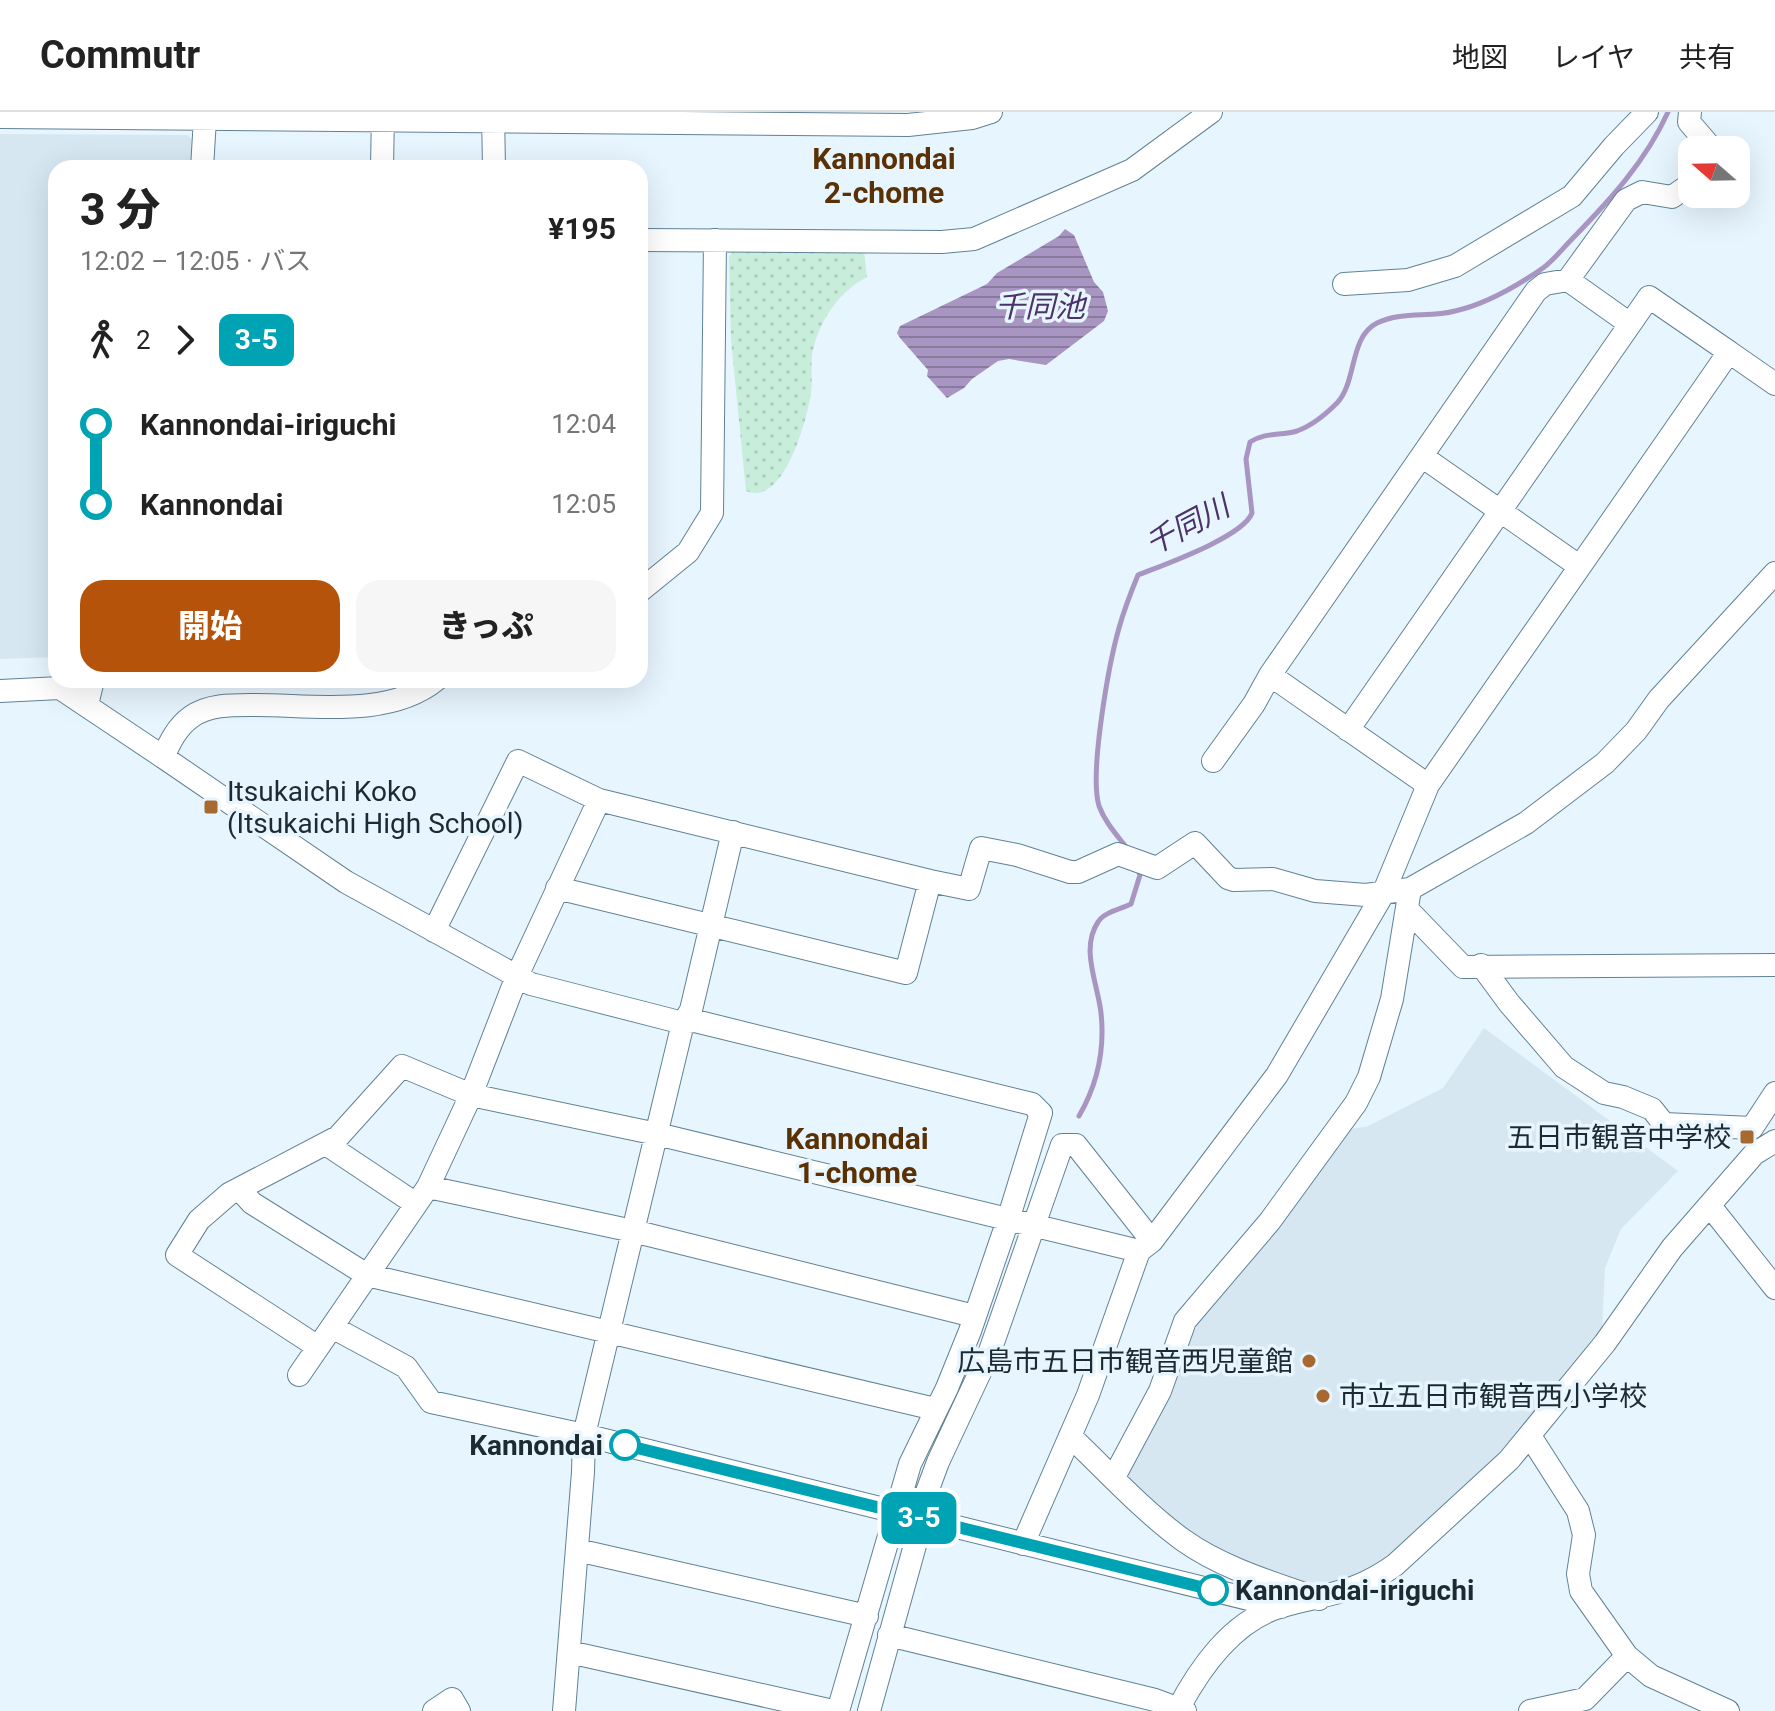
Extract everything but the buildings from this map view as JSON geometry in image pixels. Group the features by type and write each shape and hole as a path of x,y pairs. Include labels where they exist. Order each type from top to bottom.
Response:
{"street":[{"path":"0,117 612,117 908,125 972,118 991,112"},
{"path":"648,240 942,242 974,239 1132,170 1211,112"},
{"path":"1344,284 1408,280 1455,266 1572,196 1647,112"},
{"path":"1690,112 1689,122 1701,136"},
{"path":"382,160 383,116"},
{"path":"493,117 494,160"},
{"path":"202,160 205,119"},
{"path":"1213,761 1536,291 1545,284 1568,280 1576,272 1626,200 1642,192 1672,197 1678,193"},
{"path":"648,584 688,552 712,513 715,240"},
{"path":"1568,280 1630,324"},
{"path":"1348,730 1649,297 1775,384"},
{"path":"1023,1544 1088,1395 1145,1246 1277,1075 1383,894 1428,785 1729,352"},
{"path":"1423,457 1579,566"},
{"path":"1114,1477 1160,1391 1185,1321 1270,1221 1356,1103 1369,1077 1382,1037 1398,969 1408,899 1526,823 1605,763 1636,731 1659,699 1775,573"},
{"path":"1270,675 1428,785"},
{"path":"0,691 60,688 346,882 531,984 683,1023 695,1021 1032,1104 1041,1113 974,1316 947,1388 910,1464 867,1616 835,1711 569,1652"},
{"path":"87,705 91,688"},
{"path":"163,757 181,725 203,710 239,705 378,705 413,695 424,688"},
{"path":"434,931 518,761 599,800 969,889 981,848 1078,872 1118,854 1157,868 1195,843 1228,878 1234,880 1273,879 1315,891 1383,894 1408,899 1463,967 1775,965"},
{"path":"299,1375 422,1195 471,1095 517,976 599,800"},
{"path":"564,1711 584,1435 683,1023 691,1010 733,832"},
{"path":"557,888 906,973 930,881"},
{"path":"1481,965 1549,1052 1594,1088 1639,1102 1652,1109 1664,1124 1762,1139"},
{"path":"318,1347 177,1255 199,1220 229,1194 338,1137 402,1066 471,1095 657,1134 1034,1227 1145,1246"},
{"path":"889,1635 1155,1700 1180,1710 1203,1665 1252,1619 1281,1607 1346,1592 1376,1579 1509,1460 1605,1343 1672,1248 1710,1206 1762,1139 1775,1093"},
{"path":"326,1144 422,1195 633,1231 974,1316"},
{"path":"869,1711 917,1538 919,1518 938,1462 990,1351 1062,1145 1076,1145 1145,1246"},
{"path":"239,1189 252,1203 367,1275 935,1409"},
{"path":"1710,1206 1775,1288"},
{"path":"332,1327 406,1367 431,1402 584,1435 1281,1607"},
{"path":"1070,1436 1164,1524 1202,1552 1283,1587 1320,1599"},
{"path":"1530,1436 1578,1511 1584,1535 1578,1574 1581,1591 1627,1656 1651,1676 1728,1711"},
{"path":"577,1550 867,1616"},
{"path":"1530,1711 1585,1699 1627,1656"},
{"path":"434,1711 452,1699 459,1711"}],"shaded area":[{"path":"0,134 187,135 193,140 192,160 48,160 48,657 0,659"},
{"path":"1484,1028 1678,1171 1621,1229 1605,1268 1602,1331 1509,1444 1409,1540 1367,1573 1330,1585 1296,1583 1192,1538 1128,1478 1127,1471 1189,1329 1348,1129 1366,1127 1443,1088"}],"green space":[{"path":"736,249 864,251 867,277 840,298 821,327 812,355 812,388 799,440 782,474 772,486 760,492 746,491 731,340 729,256"}],"water":[{"name":"千同池","path":"1065,229 1074,235 1094,282 1103,292 1108,311 1104,321 1046,365 1009,359 998,361 947,398 900,338 897,333 900,326 987,284 997,273 1059,236"}],"waterway":[{"name":"千同川","path":"1126,847 1099,806 1096,769 1115,644 1138,575 1219,541 1246,522 1252,513 1246,459 1250,442 1302,429 1333,407 1348,384 1362,338 1377,323 1396,317 1467,308 1512,288 1547,265 1626,179 1649,147 1668,112"},
{"name":"千同川","path":"1079,1116 1095,1080 1102,1040 1090,944 1093,932 1104,916 1131,904 1140,875 1138,870"}],"bus line":[{"name":"3-5","path":"625,1445 1213,1590"}],"place":[{"name":"Itsukaichi Koko (Itsukaichi High School)","path":"211,807"},
{"name":"五日市観音中学校","path":"1747,1137"},
{"name":"広島市五日市観音西児童館","path":"1309,1361"},
{"name":"市立五日市観音西小学校","path":"1323,1396"},
{"name":"Kannondai","path":"625,1445"},
{"name":"Kannondai-iriguchi","path":"1213,1590"}],"district":[{"name":"Kannondai 2-chome","path":"884,175"},
{"name":"Kannondai 1-chome","path":"857,1155"}]}
